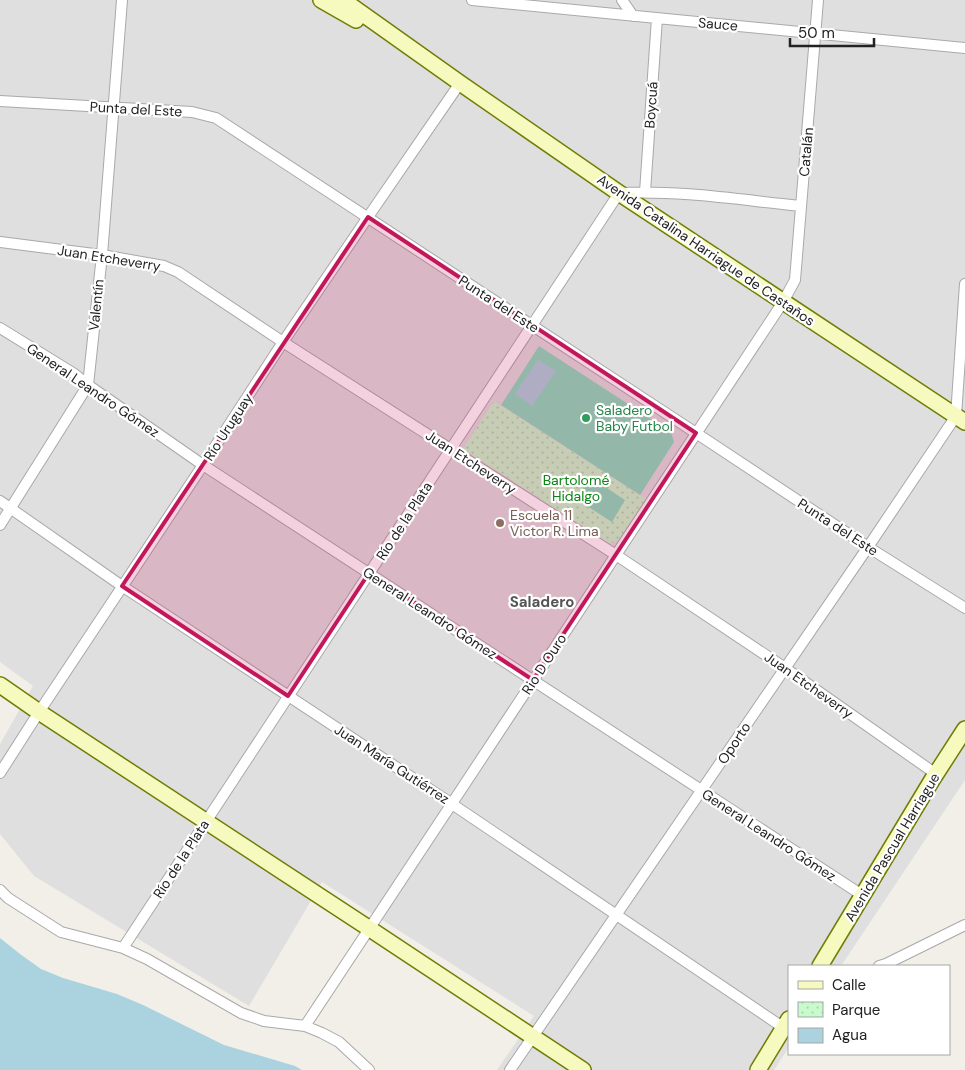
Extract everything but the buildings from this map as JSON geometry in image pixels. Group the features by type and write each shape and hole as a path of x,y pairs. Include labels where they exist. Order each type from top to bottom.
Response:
{"street":[{"name":"Valentín","path":"0,525 88,385 102,255 122,0"},
{"name":"Avenida Catalina Harriague de Castaños","path":"321,0 350,5 619,193 960,419"},
{"name":"Sauce","path":"472,0 965,48"},
{"path":"622,0 633,16"},
{"name":"Catalán","path":"783,302 795,280 818,0"},
{"name":"Boycuá","path":"646,192 657,18"},
{"name":"Río Uruguay","path":"0,773 38,712 368,217 455,80"},
{"name":"Punta del Este","path":"0,101 192,112 216,118 868,547 965,608"},
{"path":"619,193 646,192 801,206"},
{"name":"Río de la Plata","path":"123,948 619,193"},
{"name":"Juan Etcheverry","path":"0,242 102,255 164,266 178,272 450,450 616,555 785,668 936,774"},
{"path":"960,419 965,284"},
{"name":"Rio D Ouro","path":"305,1026 783,302"},
{"name":"General Leandro Gómez","path":"0,328 73,373 203,465 862,896"},
{"name":"Oporto","path":"510,1070 868,547 960,419"},
{"name":"Juan María Gutiérrez","path":"0,501 122,586 616,915 786,1024"},
{"path":"0,685 38,712 370,928 583,1070"},
{"name":"Avenida Pascual Harriague","path":"821,965 965,728"},
{"path":"0,890 8,898 61,932 123,948 147,959 241,1013 264,1022 305,1026 322,1033 339,1042 369,1070"},
{"path":"882,965 965,925"},
{"path":"758,1070 786,1024"}],"highlighted area":[{"path":"368,217 696,433 533,680 369,573 288,696 122,586"}],"shaded area":[{"path":"0,0 965,0 965,780 842,965 788,965 788,1049 774,1070 497,1070 534,1016 322,882 249,1006 34,876 0,834 0,744 33,686 0,662"}],"green space":[{"name":"Saladero Baby Futbol","path":"539,346 671,432 674,442 640,495 501,405"},
{"name":"Bartolomé Hidalgo","path":"494,401 646,499 619,541 609,543 463,449"},
{"path":"590,477 625,500 612,522 576,499"}],"water":[{"path":"538,360 556,371 532,406 515,394"},
{"path":"0,938 41,969 63,978 117,994 224,1045 295,1066 302,1070 0,1070"}],"place":[{"name":"Saladero Baby Futbol","path":"586,418"},
{"name":"Escuela 11 Victor R. Lima","path":"500,523"}],"district":[{"name":"Saladero","path":"542,602"}]}
